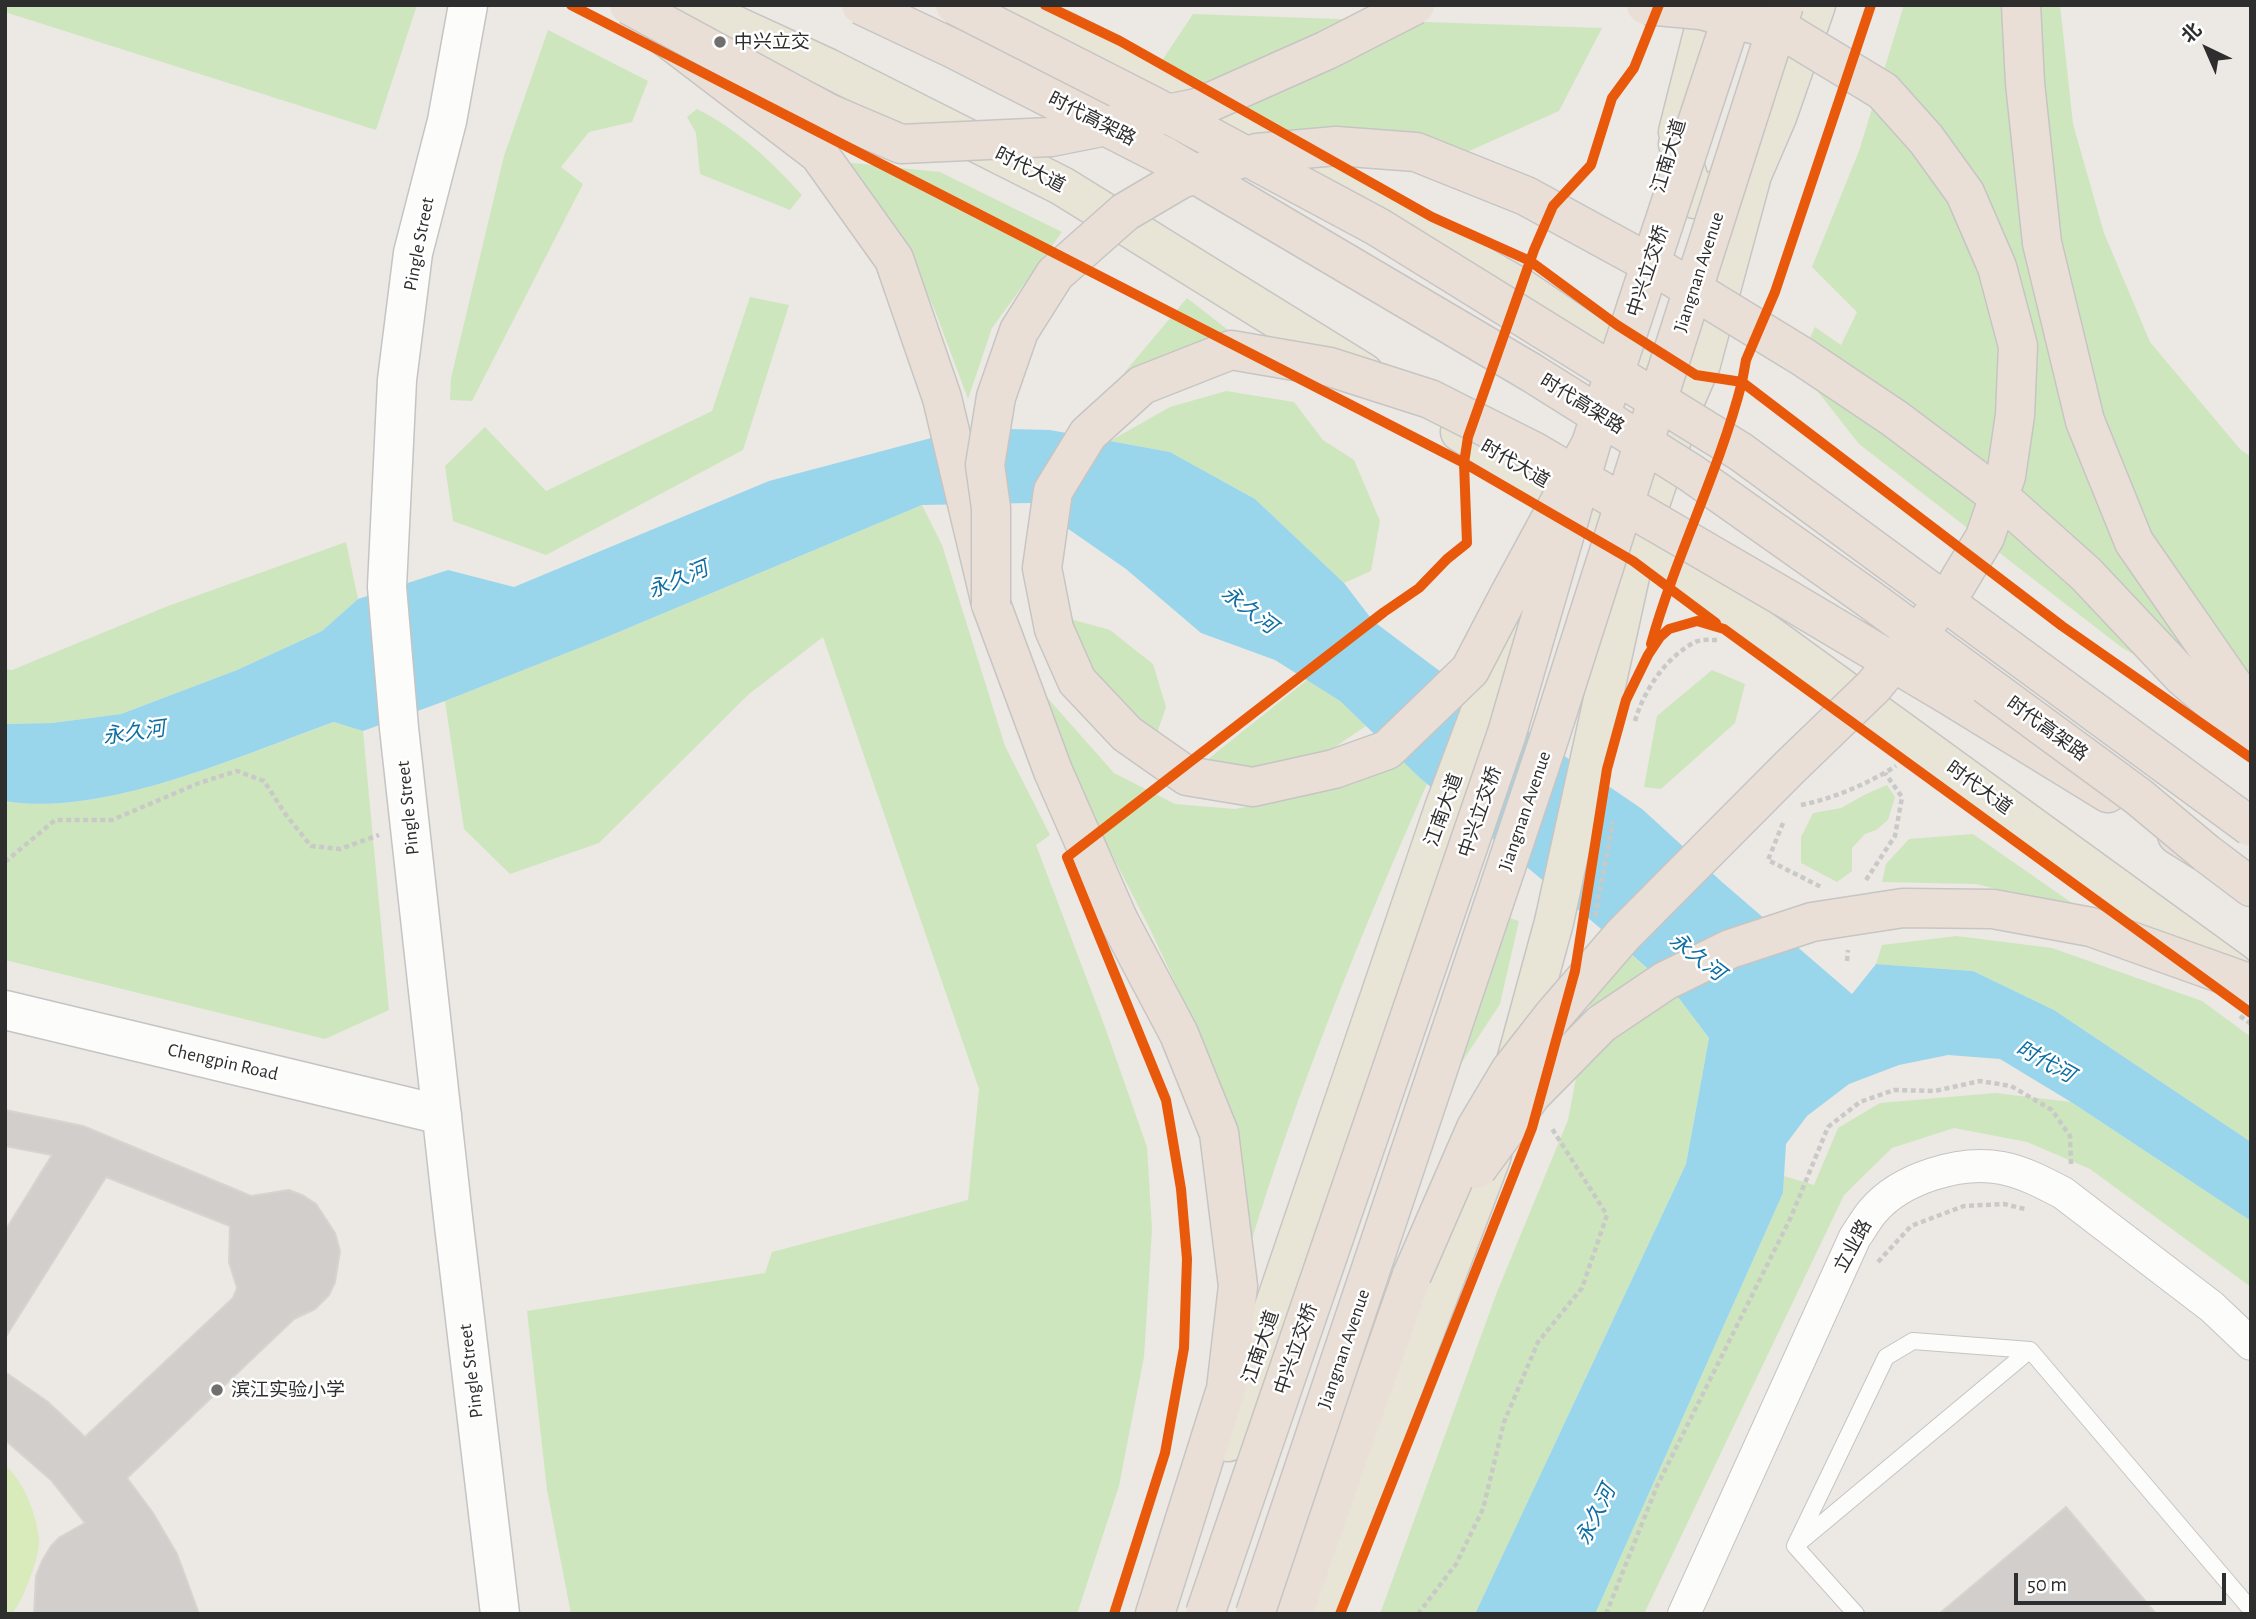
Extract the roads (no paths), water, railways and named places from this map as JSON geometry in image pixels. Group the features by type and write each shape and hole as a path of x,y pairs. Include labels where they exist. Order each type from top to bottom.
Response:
{"highway":[{"path":"626,5 828,113 901,145 1051,137 1197,108 1327,50 1415,5"},
{"path":"626,5 819,154 894,259 942,398 991,604 1053,771 1118,919 1178,1034 1219,1133 1238,1286 1226,1389 1155,1614"},
{"name":"时代高架路","path":"860,5 952,48 1166,157 1544,380 1691,473 1868,598 2139,797 2251,887"},
{"name":"时代高架路","path":"955,5 1153,106 1378,227 1741,452 2251,827"},
{"path":"1293,1614 1412,1275 1476,1128 1510,1071 1623,935 1872,687 1952,593 1985,537 2006,476 2015,415 2018,346 1997,267 1965,193 1926,139 1883,90 1789,34 1701,9 1646,5"},
{"name":"中兴立交桥","path":"1205,1614 1507,733 1591,444 1736,5"},
{"name":"Jiangnan Avenue","path":"1255,1614 1548,742 1784,5"},
{"path":"2021,5 2025,83 2042,243 2085,421 2134,542 2251,711"},
{"path":"991,604 991,508 985,466 996,397 1019,331 1055,274 1125,212 1181,179 1257,153 1336,146 1416,152 1526,196 1656,267 1803,356 1894,418 2001,499 2086,574 2183,677 2251,735"},
{"path":"1591,444 1585,456 1578,468 1572,479 1566,491 1546,526 1470,670 1387,750 1334,769 1253,787 1187,776 1127,734 1076,681 1054,629 1042,568 1053,491 1088,434 1142,385 1231,350 1329,367 1430,399 1533,451 1570,472 1582,480 1787,599 1907,670 2206,853"},
{"path":"1412,1275 1469,1178 1532,1094 1592,1032 1665,981 1730,949 1812,922 1903,908 1993,909 2091,927 2246,1000"}],"main road":[{"name":"时代大道","path":"691,5 828,68 1062,186 1638,540 2246,1000"},
{"path":"1010,5 1091,44 1518,286 1685,401 1763,446 2251,806"},
{"name":"江南大道","path":"1170,1614 1444,808 1528,584 1569,496 1608,346 1676,139 1710,5"},
{"name":"Jiangnan Avenue","path":"1317,1614 1491,1158 1577,919 1590,765 1638,540 1685,401 1701,364 1752,175 1777,117 1816,5"},
{"path":"1676,139 1695,199 1752,175"}],"street":[{"name":"Pingle Street","path":"468,5 447,121 413,253 397,380 387,587 399,727 500,1614"},
{"name":"Chengpin Road","path":"5,1010 442,1115"},
{"name":"立业路","path":"1684,1614 1855,1237 1874,1209 1903,1188 1935,1172 1964,1166 2002,1168 2039,1180 2063,1193 2212,1307 2251,1344"}],"lane":[{"path":"1795,1546 1886,1357 1913,1340 2030,1350 2248,1606 2251,1606"},
{"path":"1795,1546 2030,1350"},
{"path":"1795,1546 1856,1614"}],"water":[{"path":"969,428 1050,430 1170,452 1255,499 1344,583 1373,621 1437,669 1642,809 1852,994 1876,964 1973,971 2054,1010 2251,1142 2251,1221 2071,1102 2000,1059 1948,1055 1899,1065 1849,1084 1807,1116 1786,1144 1783,1193 1595,1614 1475,1614 1686,1164 1709,1038 1675,993 1420,778 1340,701 1275,660 1201,633 1126,569 1031,503 922,505 602,639 363,731 334,722 215,766 128,792 43,804 5,801 5,724 52,723 121,714 237,670 322,631 358,599 448,570 514,587 769,481"}],"place":[{"name":"中兴立交","path":"720,42"},
{"name":"滨江实验小学","path":"217,1390"}],"water label":[{"name":"永久河","path":"678,580"},
{"name":"永久河","path":"1249,610"},
{"name":"永久河","path":"134,733"},
{"name":"永久河","path":"1697,957"},
{"name":"时代河","path":"2045,1062"},
{"name":"永久河","path":"1596,1515"}]}
